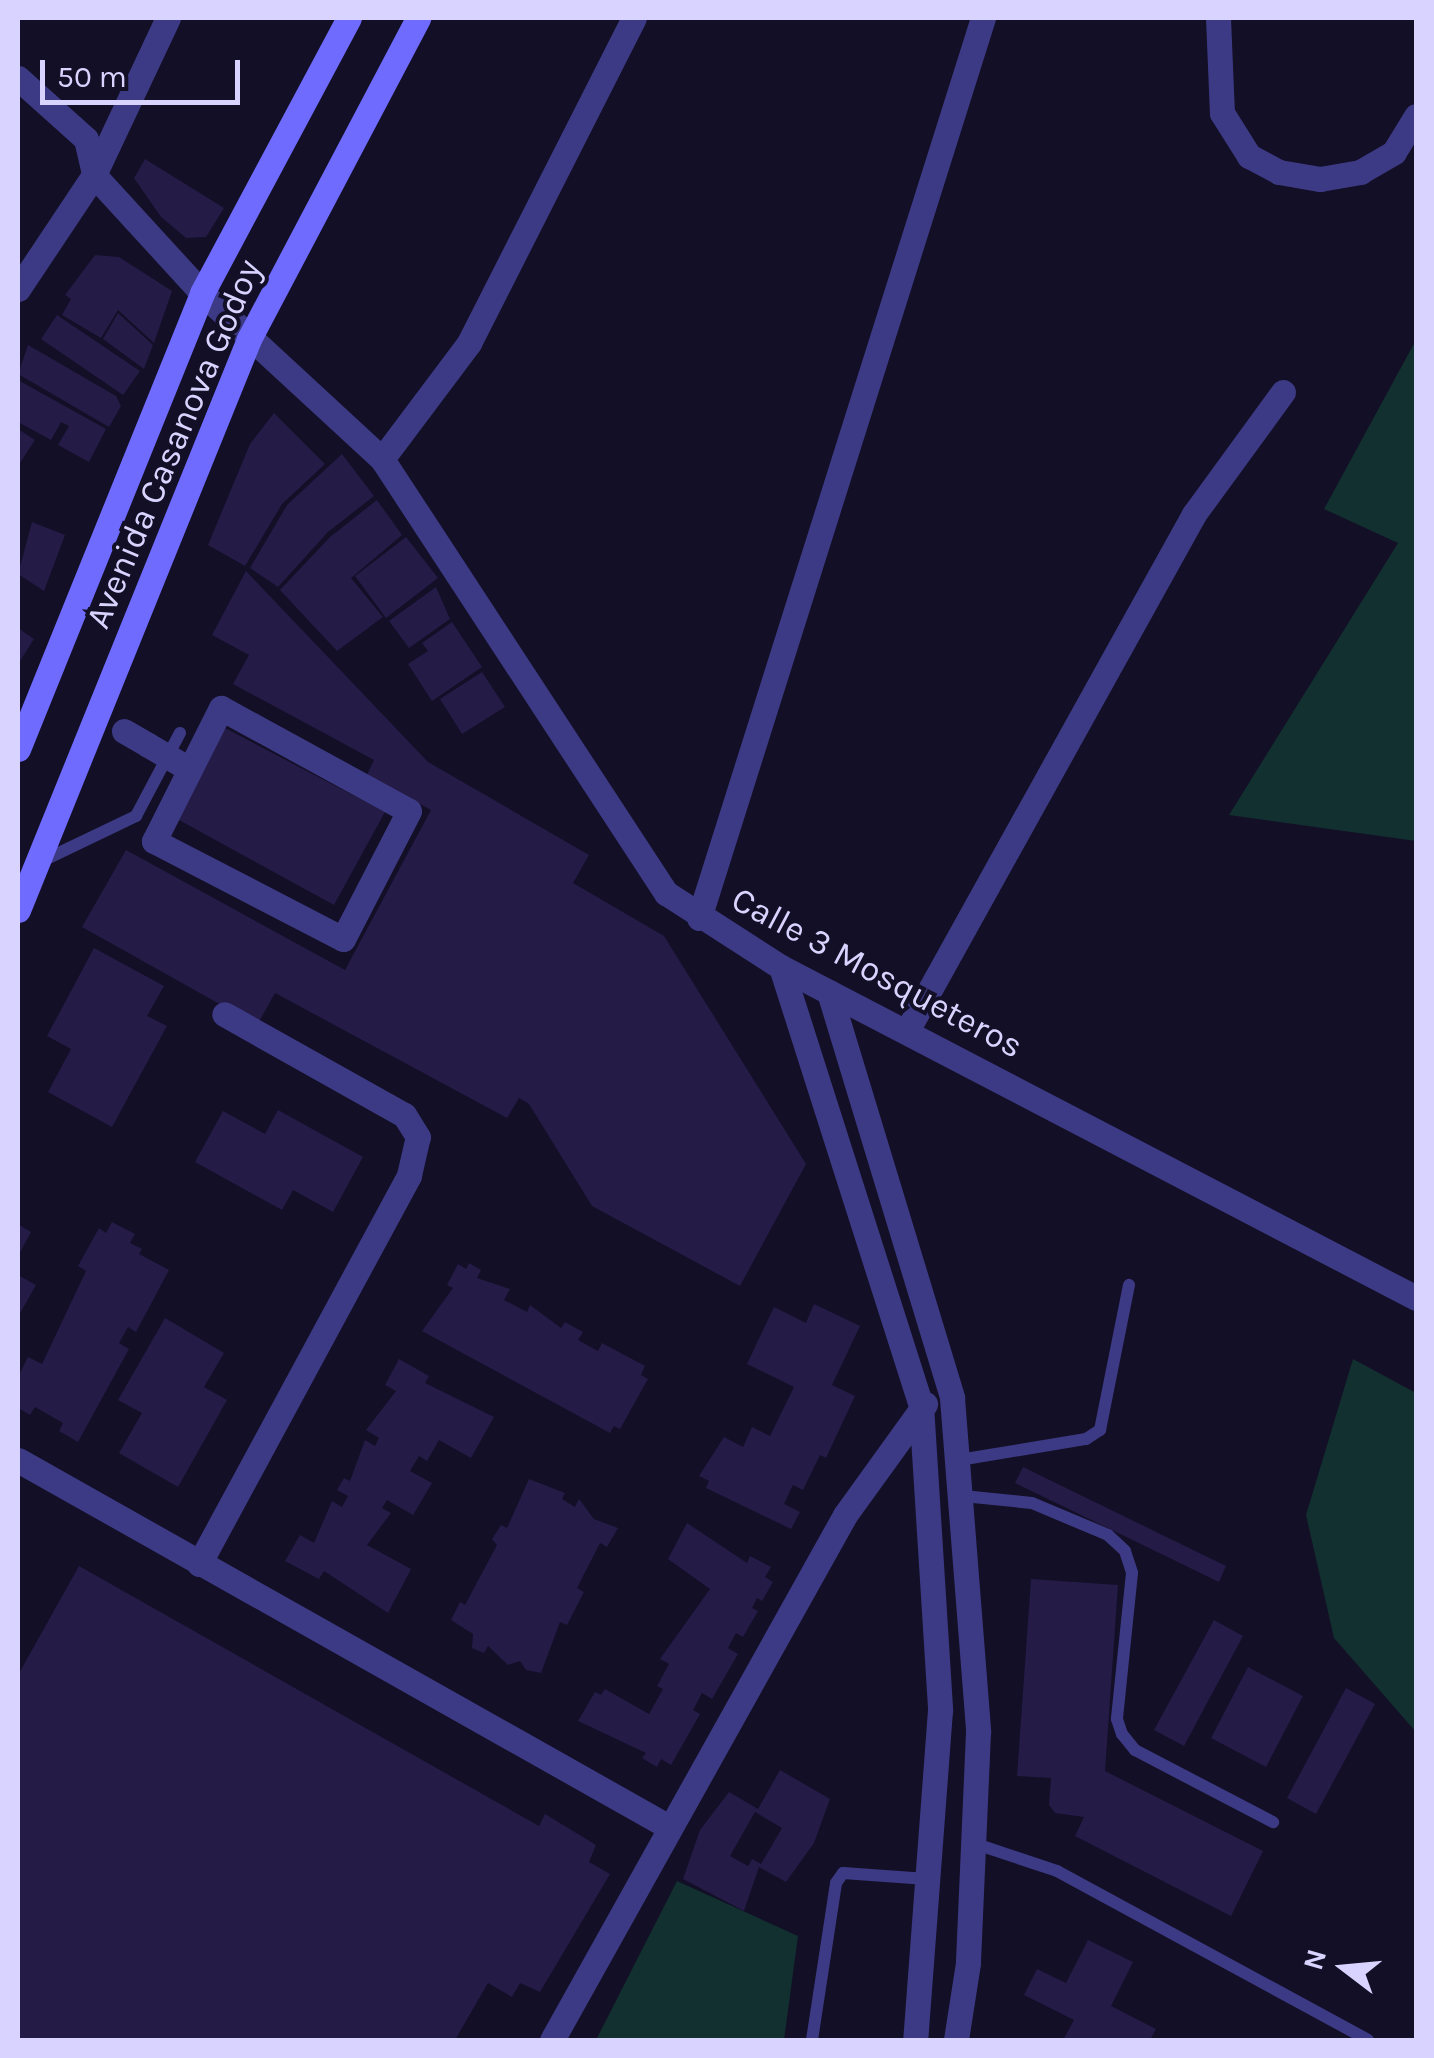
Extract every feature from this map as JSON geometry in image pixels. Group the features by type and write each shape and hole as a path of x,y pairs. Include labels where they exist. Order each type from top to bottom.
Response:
{"street":[{"path":"18,289 94,175 168,18"},
{"name":"Avenida Casanova Godoy","path":"18,748 202,292 349,18"},
{"name":"Avenida Casanova Godoy","path":"18,910 250,339 418,18"},
{"path":"382,459 469,342 634,18"},
{"path":"698,918 983,18"},
{"path":"1218,18 1222,113 1250,156 1279,172 1320,179 1360,172 1394,152 1416,116"},
{"path":"18,78 86,139 94,175"},
{"name":"Calle 3 Mosqueteros","path":"94,175 202,292 250,339 320,395 382,459 666,893 698,918 780,967 908,1030 1416,1298"},
{"path":"908,1030 1194,514 1283,392"},
{"path":"221,708 409,811 342,939 154,841 188,768 221,708"},
{"path":"124,731 188,768"},
{"path":"780,967 921,1405 940,1710 915,2040"},
{"path":"829,992 952,1398 963,1496 978,1732 968,1964 956,2040"},
{"path":"199,1564 409,1176 418,1137 404,1116 224,1014"},
{"path":"552,2040 845,1515 921,1405 952,1398"},
{"path":"18,1460 669,1826"}],"lane":[{"path":"36,864 136,816 180,733"},
{"path":"959,1460 1086,1439 1100,1430 1129,1285"},
{"path":"963,1496 1032,1504 1108,1535 1125,1551 1132,1573 1117,1719 1122,1734 1135,1750 1273,1822"},
{"path":"974,1843 1057,1871 1368,2040"},
{"path":"812,2040 836,1883 843,1873 927,1879"}],"green space":[{"path":"1416,340 1416,841 1229,815 1398,543 1324,509"},
{"path":"1353,1359 1416,1393 1416,1732 1334,1638 1306,1515"},
{"path":"677,1881 798,1936 784,2040 596,2040"}],"building":[{"path":"145,159 224,208 206,237 186,238 161,217 134,178"},
{"path":"95,255 119,257 172,291 154,343 118,310 101,338 62,315 71,299 65,295"},
{"path":"118,313 153,345 144,369 103,339"},
{"path":"57,315 140,371 123,395 41,339"},
{"path":"28,345 116,396 121,406 109,427 18,374"},
{"path":"18,380 106,429 89,462 58,445 69,426 61,422 51,440 18,422"},
{"path":"274,413 325,464 282,504 245,566 208,545 250,444"},
{"path":"18,429 35,440 18,466"},
{"path":"342,454 374,496 328,532 278,587 250,568 287,505"},
{"path":"377,500 402,535 351,578 383,617 337,651 280,590 330,537"},
{"path":"32,522 65,535 44,591 18,574"},
{"path":"406,537 438,578 386,618 355,576"},
{"path":"246,571 428,762 589,855 573,883 664,936 806,1164 740,1286 592,1206 529,1104 519,1098 507,1118 275,993 257,1025 82,927 126,850 345,970 431,810 367,775 374,760 233,684 249,655 212,635"},
{"path":"436,587 450,619 409,648 389,621"},
{"path":"452,622 482,667 432,701 408,664 428,651 422,643"},
{"path":"18,628 34,639 18,664"},
{"path":"482,672 505,707 462,734 440,699"},
{"path":"225,728 385,812 334,905 179,820"},
{"path":"94,948 164,986 147,1016 167,1026 112,1127 48,1092 71,1049 47,1036"},
{"path":"278,1110 363,1157 333,1212 293,1190 282,1210 195,1162 223,1111 265,1134"},
{"path":"112,1222 135,1234 130,1243 142,1249 139,1254 169,1270 136,1332 128,1327 119,1343 129,1349 78,1442 59,1431 63,1423 35,1407 30,1415 18,1408 18,1377 28,1357 42,1364 86,1271 78,1266 99,1228 106,1233"},
{"path":"18,1224 31,1232 18,1256"},
{"path":"469,1263 481,1270 477,1278 510,1289 504,1300 527,1312 530,1305 561,1328 565,1322 583,1332 578,1340 598,1351 602,1343 645,1366 641,1375 648,1379 620,1429 614,1426 610,1433 422,1331 453,1288 447,1285 458,1264 466,1269"},
{"path":"18,1275 36,1285 18,1317"},
{"path":"814,1304 860,1326 832,1385 855,1396 826,1458 820,1455 803,1490 793,1485 784,1504 800,1512 791,1529 706,1488 709,1481 699,1476 724,1437 743,1447 752,1427 770,1436 794,1387 747,1364 774,1307 806,1323"},
{"path":"165,1318 224,1353 204,1387 227,1400 178,1487 119,1453 142,1413 118,1400"},
{"path":"399,1359 429,1376 425,1383 494,1417 471,1458 439,1440 427,1461 419,1456 410,1471 432,1483 413,1515 387,1500 382,1508 391,1513 367,1545 411,1569 388,1613 324,1571 319,1579 285,1561 300,1535 314,1543 332,1501 342,1507 348,1496 337,1490 344,1478 350,1481 365,1440 375,1446 379,1438 366,1430 396,1391 385,1385"},
{"path":"1023,1467 1226,1566 1219,1582 1015,1483"},
{"path":"529,1479 565,1493 562,1499 575,1507 579,1499 594,1519 618,1528 607,1547 600,1543 577,1588 584,1592 567,1625 560,1622 541,1673 526,1670 520,1661 508,1665 488,1646 484,1653 472,1648 473,1634 451,1620 460,1602 465,1605 497,1545 492,1539 501,1525 507,1528"},
{"path":"687,1523 747,1563 750,1556 771,1567 765,1577 773,1582 762,1601 757,1598 752,1608 758,1611 743,1637 736,1633 728,1648 738,1654 712,1699 702,1693 693,1710 700,1714 671,1765 661,1759 657,1767 642,1758 646,1753 578,1721 595,1692 601,1695 605,1689 649,1714 663,1689 657,1686 669,1664 660,1659 710,1589 668,1559"},
{"path":"79,1566 539,1826 545,1814 596,1845 589,1862 610,1874 540,1992 520,1983 512,1997 488,1983 455,2040 18,2040 18,1675"},
{"path":"1031,1579 1118,1585 1105,1771 1263,1851 1231,1916 1075,1836 1084,1817 1055,1813 1049,1805 1051,1778 1017,1776"},
{"path":"1214,1620 1243,1636 1184,1746 1154,1730"},
{"path":"1248,1667 1303,1696 1266,1767 1211,1738"},
{"path":"1346,1688 1375,1704 1316,1814 1287,1798"},
{"path":"780,1770 830,1799 814,1843 786,1882 759,1867 744,1911 683,1879 700,1830 729,1792 758,1809","holes":["755,1812 782,1828 761,1864 752,1859 748,1866 730,1856"]},
{"path":"1088,1940 1133,1962 1111,2006 1156,2029 1150,2040 1063,2040 1074,2020 1024,1995 1037,1969 1066,1983"}]}
